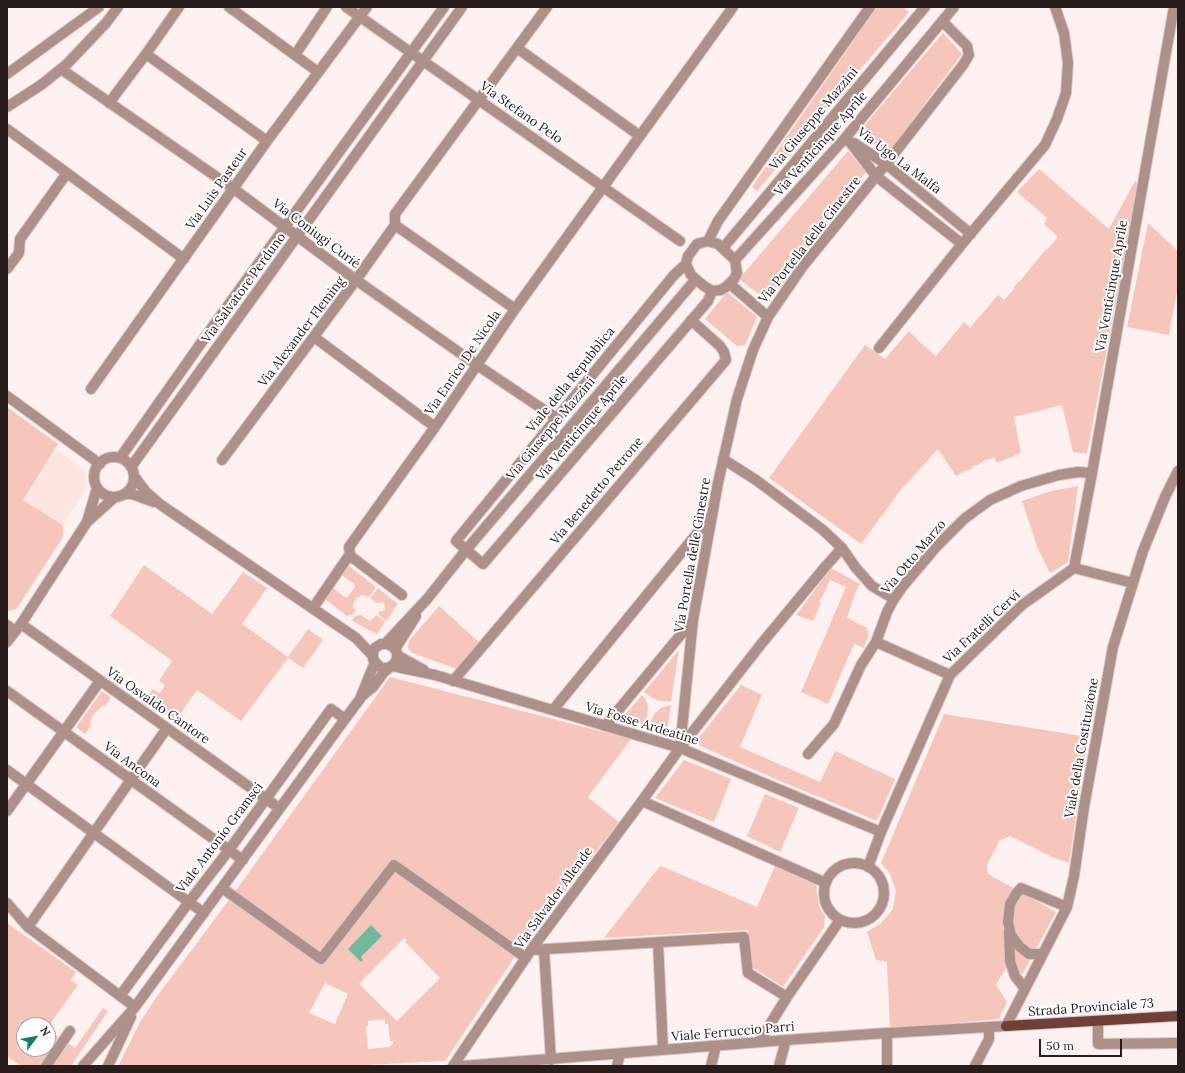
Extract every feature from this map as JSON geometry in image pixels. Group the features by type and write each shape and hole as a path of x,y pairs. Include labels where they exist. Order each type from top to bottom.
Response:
{"main road":[{"name":"Strada Provinciale 73","path":"1006,1026 1178,1016"}],"street":[{"path":"7,74 99,7"},
{"path":"7,107 41,85 61,69 86,45 118,7"},
{"path":"109,103 179,7"},
{"path":"229,7 318,72"},
{"path":"295,54 327,7"},
{"name":"Via Stefano Pelo","path":"346,7 680,241 697,244"},
{"name":"Via Luis Pasteur","path":"91,389 267,141 367,7"},
{"name":"Via Salvatore Perduno","path":"120,458 444,7"},
{"name":"Via Salvatore Perduno","path":"132,472 297,236 462,7"},
{"name":"Via Alexander Fleming","path":"222,460 356,280 395,225 395,214 547,7"},
{"name":"Via Enrico De Nicola","path":"313,608 349,555 349,547 435,427 515,309 733,7"},
{"path":"708,241 718,221 870,7"},
{"name":"Via Giuseppe Mazzini","path":"723,248 925,7"},
{"name":"Via Venticinque Aprile","path":"735,260 846,137 954,7"},
{"path":"879,348 962,244 1045,145 1057,119 1066,93 1068,63 1064,33 1055,7"},
{"name":"Via Venticinque Aprile","path":"1074,568 1174,7"},
{"name":"Via Portella delle Ginestre","path":"680,748 693,620 723,459 742,385 753,350 768,317 803,266 963,66 969,55 967,46 942,20"},
{"path":"517,48 640,136"},
{"path":"146,54 267,141"},
{"name":"Via Coniugi Curié","path":"61,69 234,189 356,280 477,365 556,418"},
{"path":"9,134 67,173 184,259"},
{"name":"Via Ugo La Malfa","path":"846,137 886,164 971,234"},
{"name":"Via Ugo La Malfa","path":"846,137 876,176 962,244"},
{"path":"7,269 19,253 20,239 67,173"},
{"path":"395,225 515,309"},
{"name":"Via Stefano Pelo","path":"680,241 687,260"},
{"path":"708,241 718,244 735,260 737,273 730,284 721,290 712,290 691,275 687,260 697,244 708,241"},
{"name":"Viale della Repubblica","path":"466,550 456,541 687,260"},
{"name":"Via Giuseppe Mazzini","path":"382,644 428,598 466,550 696,279"},
{"path":"730,284 768,317"},
{"name":"Via Venticinque Aprile","path":"466,550 483,564 690,320 708,301 712,290"},
{"name":"Via Benedetto Petrone","path":"453,681 726,360 724,352 720,346 690,320"},
{"path":"314,337 435,427"},
{"path":"7,396 100,464"},
{"path":"161,504 132,494 105,495 97,488 94,478 96,468 108,458 120,458 126,462 145,491 161,504 356,638 381,668 390,667 435,675"},
{"path":"723,459 756,480 823,530 842,548 856,568 872,586 894,599"},
{"name":"Viale della Costituzione","path":"1006,1026 1067,907 1074,876 1084,807 1113,647 1143,551 1165,497 1178,471"},
{"path":"7,642 14,626 87,522 132,486 132,472"},
{"name":"Via Otto Marzo","path":"808,754 834,724 861,665 876,642 887,612 894,599 937,546 964,518 990,500 1021,486 1059,475 1078,472 1092,473"},
{"path":"87,522 97,488"},
{"path":"553,710 713,514"},
{"name":"Via Salvador Allende","path":"453,1066 528,954 680,748 762,643 825,566 842,548"},
{"path":"349,555 402,595"},
{"path":"1074,568 1133,583"},
{"name":"Via Fratelli Cervi","path":"868,867 881,832 950,676 1022,605 1074,568"},
{"name":"Via Giuseppe Mazzini","path":"396,652 428,598"},
{"path":"605,726 693,620"},
{"name":"Via Osvaldo Cantore","path":"14,626 100,680 279,808"},
{"path":"356,638 391,645 396,652 435,675"},
{"path":"876,642 950,676"},
{"path":"360,698 374,659 373,652 382,644"},
{"path":"83,1066 135,1007 360,698 373,687 396,662 396,652"},
{"name":"Via Fosse Ardeatine","path":"435,675 680,748 881,832"},
{"path":"7,811 100,680"},
{"name":"Via Ancona","path":"7,691 242,860"},
{"name":"Viale Antonio Gramsci","path":"120,996 229,850 331,709 345,719"},
{"path":"28,927 167,728"},
{"path":"7,770 204,913"},
{"path":"642,801 826,883"},
{"path":"854,864 868,867 874,871 882,883 884,897 878,910 874,916 861,922 847,922 840,920 826,904 824,890 826,883 834,871 840,867 854,864"},
{"path":"222,888 320,959 394,865 528,954 544,950 744,936 748,973 787,998"},
{"path":"1025,989 1015,976 1010,961 1008,922 1010,904 1021,888 1067,907"},
{"path":"7,904 28,927 135,1007"},
{"path":"759,1042 840,920"},
{"path":"1008,922 1011,935 1020,947 1029,954 1043,954"},
{"path":"658,942 663,1050"},
{"path":"544,950 551,1060"},
{"path":"108,1066 135,1007"},
{"path":"1098,1021 1098,1044 1178,1043"},
{"name":"Viale Ferruccio Parri","path":"462,1066 786,1040 1006,1026"},
{"path":"975,1066 989,1039 989,1027"},
{"path":"46,1066 70,1031"},
{"path":"887,1033 887,1066"},
{"path":"779,1066 786,1040"},
{"path":"711,1066 716,1046"},
{"path":"617,1066 620,1054"}],"shaded area":[{"path":"877,7 903,7 909,12 757,191 752,187"},
{"path":"943,33 962,54 887,154 858,133"},
{"path":"848,151 866,172 769,302 739,279"},
{"path":"1039,169 1109,229 1135,181 1138,184 1087,454 1073,452 1062,405 1014,417 1021,453 997,463 994,457 988,460 987,459 976,466 975,465 968,471 967,470 956,476 938,449 900,491 861,544 769,478 865,345 885,359 909,331 936,356 964,322 970,328 998,295 1004,300 1014,289 1013,288 1046,249 1047,250 1058,237 1044,224 1047,218 1017,192"},
{"path":"1148,223 1178,251 1178,287 1169,335 1127,327"},
{"path":"727,292 757,317 745,345 737,346 705,319"},
{"path":"7,407 58,444 23,500 63,525 63,537 16,609 7,611"},
{"path":"56,449 85,471 87,488 63,525 23,500"},
{"path":"1078,486 1068,562 1050,573 1038,549 1022,501 1051,491"},
{"path":"144,565 212,614 243,572 267,588 242,624 288,657 308,629 323,640 303,668 288,658 241,721 197,690 175,721 146,700 153,689 160,693 165,685 159,681 172,661 110,616"},
{"path":"349,566 376,587 369,597 362,595 356,598 353,607 356,611 347,616 325,599 333,588 345,597 348,596 355,587 354,584 342,575"},
{"path":"831,568 860,584 856,591 847,618 867,628 869,634 864,648 854,644 828,704 801,692 846,587 830,580 819,602 821,603 813,621 796,615"},
{"path":"378,588 398,604 386,621 378,614 379,612 385,610 384,602 377,603 370,598"},
{"path":"439,606 480,643 457,669 412,653 408,648 409,641"},
{"path":"361,615 370,621 377,615 385,622 377,634 352,620 355,616"},
{"path":"679,650 671,702 652,698 644,692"},
{"path":"390,677 631,739 588,797 619,822 514,958 445,1061 345,1066 118,1066 140,1022 158,995 229,900","holes":["404,938 407,940 405,942 440,978 397,1021 359,984","325,983 348,994 335,1024 309,1013","385,1019 385,1024 388,1024 390,1041 393,1041 393,1044 390,1047 368,1049 366,1026 368,1026 368,1021"]},
{"path":"741,685 762,695 740,747 820,782 835,751 895,779 877,821 698,745 697,740"},
{"path":"102,691 111,698 105,706 103,705 93,715 90,724 91,726 85,734 76,727"},
{"path":"642,695 648,706 647,719 644,725 623,717"},
{"path":"671,705 667,731 649,726 654,714 661,708"},
{"path":"944,714 1088,737 1069,863 1052,857 1010,836 999,841 987,865 988,874 1056,912 1022,975 1010,961 996,985 1007,1002 999,1019 890,1029 887,962 876,960 867,932 881,923 893,909 896,891 889,872 881,863"},
{"path":"684,760 731,779 714,822 655,798"},
{"path":"765,794 799,808 780,852 747,836"},
{"path":"660,866 757,907 775,866 816,885 819,906 825,917 824,927 783,987 752,967 748,930 604,938"},
{"path":"7,923 76,972 71,980 78,985 55,1017 16,1017 16,1057 56,1057 56,1035 75,1048 103,1008 108,1011 71,1066 18,1066 18,1064 7,1056"},
{"path":"371,925 382,936 361,957 363,960 361,962 348,949"}]}
